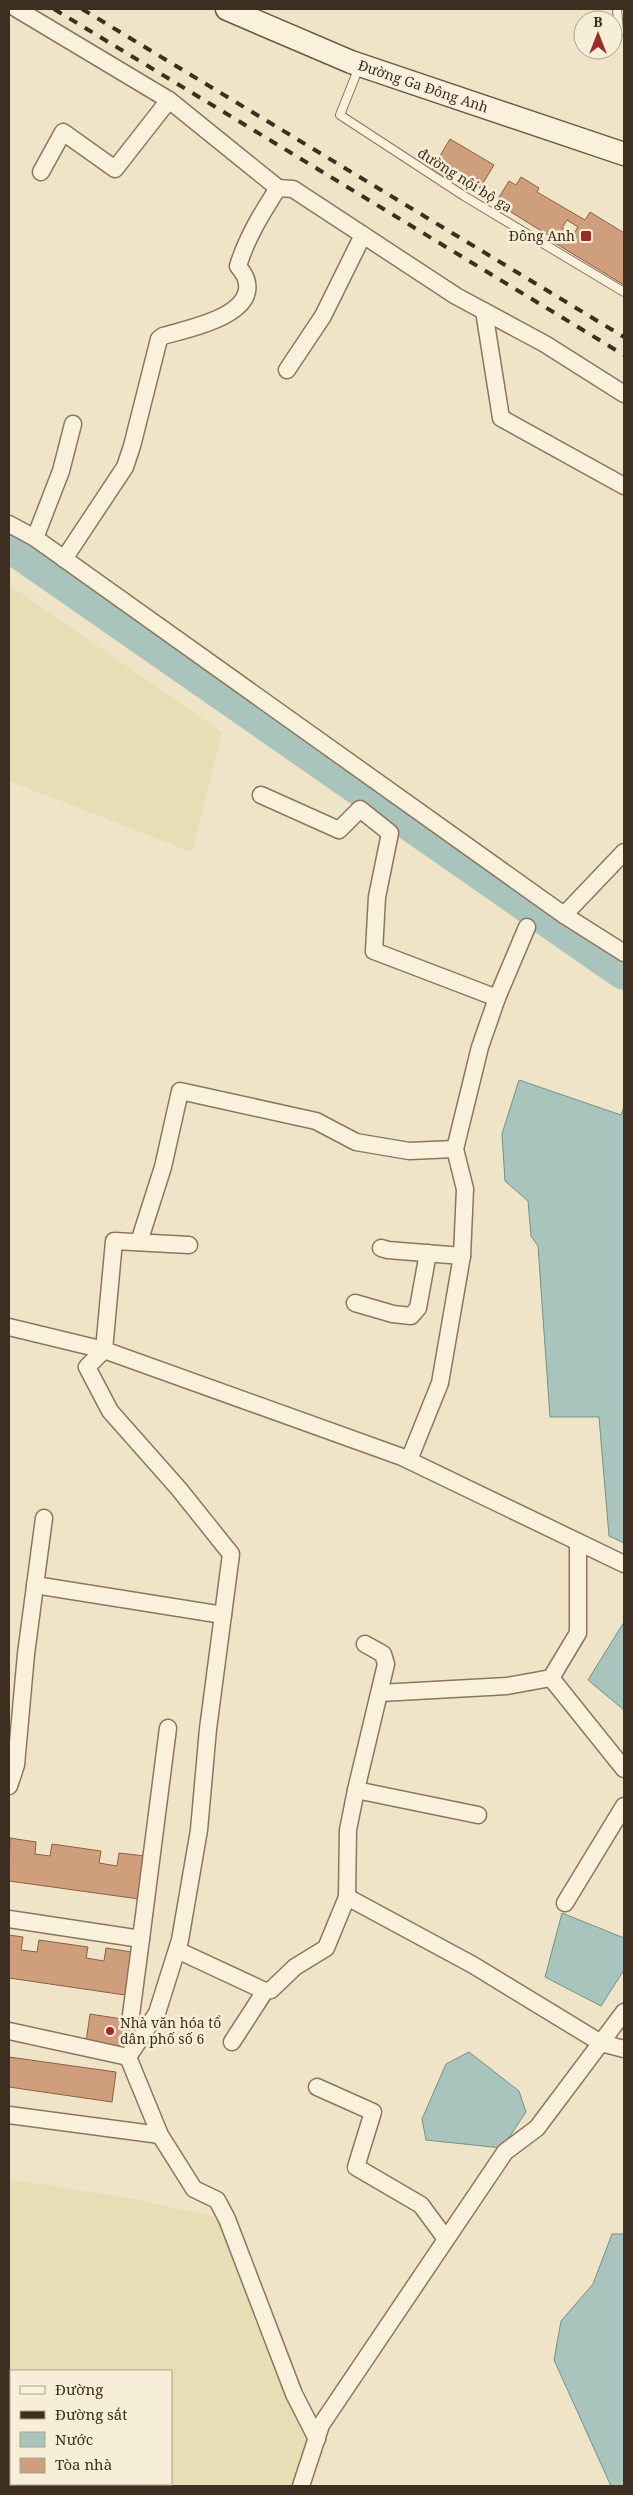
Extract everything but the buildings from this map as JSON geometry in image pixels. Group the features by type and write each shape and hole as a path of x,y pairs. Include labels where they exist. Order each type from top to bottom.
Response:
{"street":[{"path":"17,9 169,100 278,188 293,189 456,296 545,344 624,394"},
{"name":"Đường Ga Đông Anh","path":"227,9 360,65 624,154"},
{"path":"41,172 63,132 115,169 169,100"},
{"path":"64,559 125,467 159,339 163,336 215,320 238,309 245,294 247,280 238,266 240,259 255,223 278,188"},
{"path":"287,370 323,316 363,235"},
{"path":"484,311 501,418 624,486"},
{"path":"35,538 61,471 73,424"},
{"path":"9,524 35,538 564,914 624,952"},
{"path":"261,795 339,830 360,809 390,833 377,897 374,951 497,998"},
{"path":"564,914 624,852"},
{"path":"409,1460 440,1383 462,1256 466,1189 455,1149 480,1047 497,998 526,927"},
{"path":"139,1242 163,1167 180,1092 316,1121 356,1142 409,1151 455,1149"},
{"path":"128,2057 157,2013 176,1950 199,1830 208,1729 231,1554 179,1489 110,1411 86,1367 104,1350 114,1242 189,1246"},
{"path":"381,1248 462,1256"},
{"path":"355,1303 393,1314 411,1316 418,1308 428,1253"},
{"path":"9,1327 104,1350 409,1460 624,1564"},
{"path":"9,1786 16,1765 44,1518"},
{"path":"380,1693 507,1686 551,1678 578,1634 578,1542"},
{"path":"35,1585 223,1615"},
{"path":"176,1950 265,1991 270,1990 295,1967 326,1948 346,1897 348,1830 386,1664 383,1654 365,1644"},
{"path":"551,1678 624,1769"},
{"path":"131,2015 168,1728"},
{"path":"356,1790 478,1815"},
{"path":"564,1903 624,1806"},
{"path":"346,1897 473,1965 601,2043 624,2049"},
{"path":"9,1920 141,1939"},
{"path":"232,2042 265,1991"},
{"path":"301,2486 321,2425 505,2152 537,2128 624,2012"},
{"path":"9,2031 128,2057"},
{"path":"128,2057 160,2135 194,2190 217,2200 227,2219 294,2394 317,2439"},
{"path":"317,2087 373,2112 356,2167 421,2205 446,2239"},
{"path":"9,2115 160,2135"}],"lane":[{"name":"đường nội bộ ga","path":"360,65 340,114 464,196 624,292"}],"shaded area":[{"path":"9,585 222,732 192,852 9,781"},
{"path":"9,2179 138,2200 227,2219 317,2439 305,2486 9,2486"}],"water":[{"path":"519,1080 621,1115 624,1107 624,1543 609,1536 599,1417 550,1417 538,1246 531,1236 528,1201 505,1181 502,1134"},
{"path":"624,1622 624,1710 588,1680"},
{"path":"562,1913 624,1938 624,1970 601,2006 545,1977"},
{"path":"469,2052 519,2091 526,2112 502,2148 426,2140 422,2119 446,2064"},
{"path":"612,2234 624,2234 624,2486 611,2486 554,2360 561,2321 593,2284"}],"waterway":[{"path":"9,544 624,972"}],"railway":[{"path":"54,9 624,355"},
{"path":"82,9 624,337"}],"place":[{"name":"Đông Anh","path":"586,236"},
{"name":"Nhà văn hóa tổ dân phố số 6","path":"110,2031"}]}
